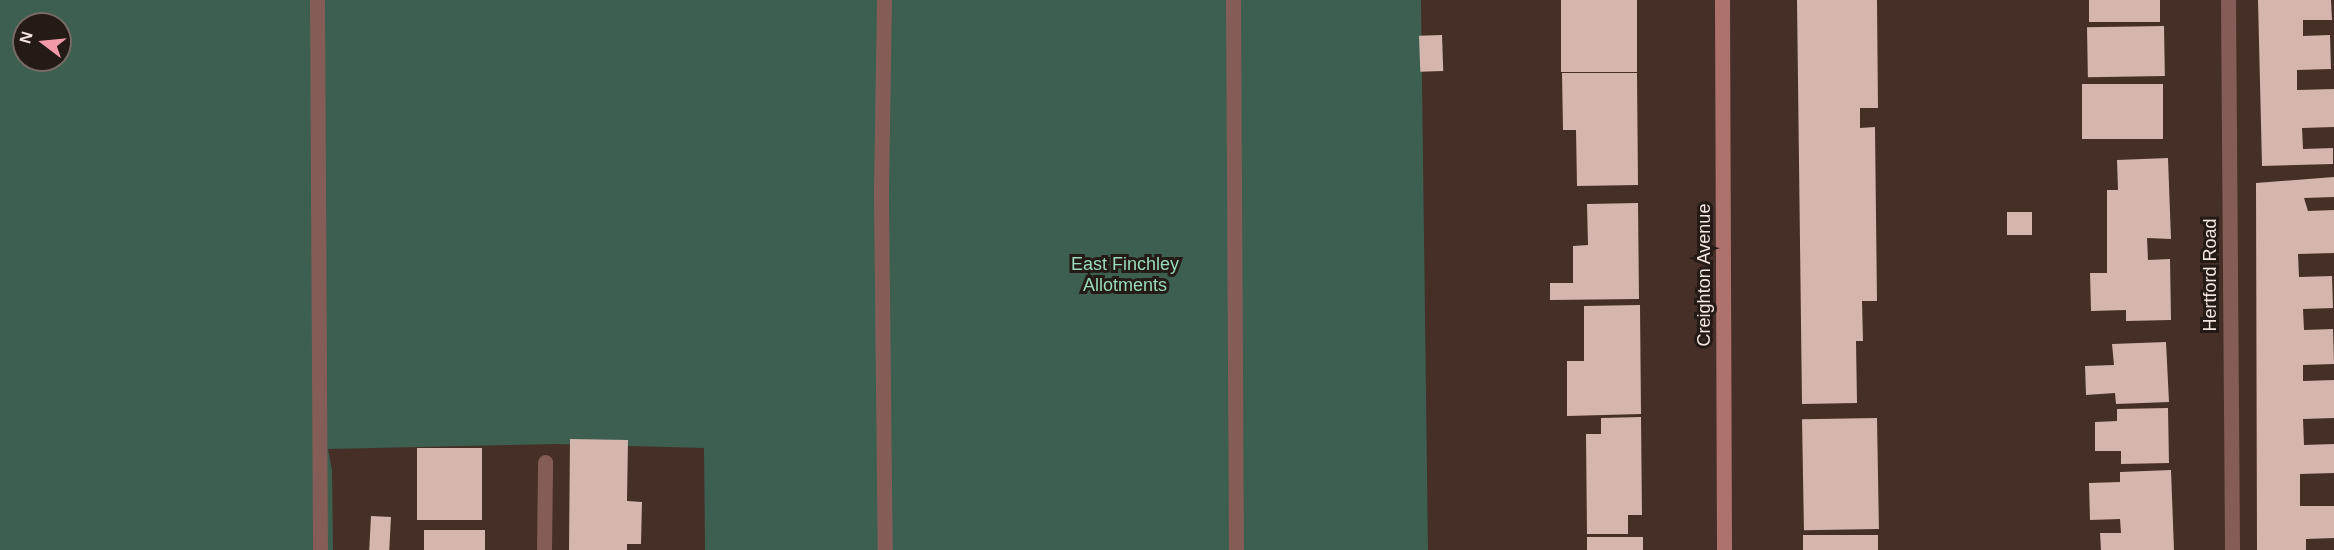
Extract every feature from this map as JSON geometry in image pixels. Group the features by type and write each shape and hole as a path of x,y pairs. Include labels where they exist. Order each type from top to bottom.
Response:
{"street":[{"path":"317,0 320,550"},
{"path":"884,0 881,241 885,550"},
{"path":"1233,0 1236,550"},
{"name":"Creighton Avenue","path":"1722,0 1724,550"},
{"name":"Hertford Road","path":"2228,0 2232,550"},
{"path":"543,550 544,462"}],"green space":[{"name":"East Finchley Allotments","path":"0,0 1421,0 1428,550 705,550 704,448 557,444 328,449 332,470 333,550 0,550"}],"building":[{"path":"1561,0 1637,0 1637,72 1561,72"},
{"path":"1797,0 1877,0 1878,108 1860,108 1860,128 1875,127 1877,301 1862,301 1863,341 1856,341 1857,403 1802,404"},
{"path":"2089,0 2160,0 2160,22 2089,22"},
{"path":"2258,0 2331,0 2332,20 2303,20 2303,36 2330,35 2331,69 2297,70 2297,90 2334,89 2334,127 2302,128 2303,149 2333,148 2333,164 2262,166"},
{"path":"2164,26 2165,76 2088,77 2087,27"},
{"path":"1442,35 1443,71 1420,72 1419,36"},
{"path":"1562,73 1637,73 1638,185 1577,186 1576,130 1563,130"},
{"path":"2082,84 2163,84 2163,139 2082,139"},
{"path":"2168,158 2171,239 2147,238 2148,260 2170,259 2171,320 2126,321 2126,310 2091,311 2090,273 2107,273 2107,190 2118,190 2117,160"},
{"path":"2334,177 2334,197 2304,198 2308,211 2334,210 2334,253 2298,254 2299,277 2332,276 2333,308 2303,309 2304,330 2333,329 2334,364 2303,365 2303,381 2334,380 2334,418 2303,419 2304,445 2334,444 2334,473 2300,474 2300,506 2334,506 2334,538 2306,539 2306,550 2257,550 2256,183"},
{"path":"1638,203 1639,299 1550,300 1550,283 1573,283 1573,246 1588,245 1587,204"},
{"path":"2007,212 2032,212 2032,235 2007,235"},
{"path":"1640,305 1641,414 1567,416 1567,361 1584,361 1584,306"},
{"path":"2166,342 2169,402 2116,404 2115,393 2086,395 2085,366 2114,365 2112,344"},
{"path":"2168,408 2169,463 2121,464 2121,451 2095,451 2095,422 2117,421 2117,409"},
{"path":"1641,417 1642,515 1628,515 1628,534 1587,534 1586,434 1601,434 1601,418"},
{"path":"1877,418 1879,529 1804,530 1802,419"},
{"path":"570,439 628,440 627,501 642,502 641,544 627,544 627,550 569,550"},
{"path":"417,448 482,448 482,520 417,520"},
{"path":"2171,470 2174,550 2101,550 2100,533 2121,533 2120,519 2090,520 2089,483 2120,482 2120,472"},
{"path":"371,516 391,517 389,550 369,550"},
{"path":"424,530 485,530 485,550 424,550"},
{"path":"1803,535 1878,535 1878,550 1803,550"},
{"path":"1587,537 1643,537 1643,550 1587,550"}]}
